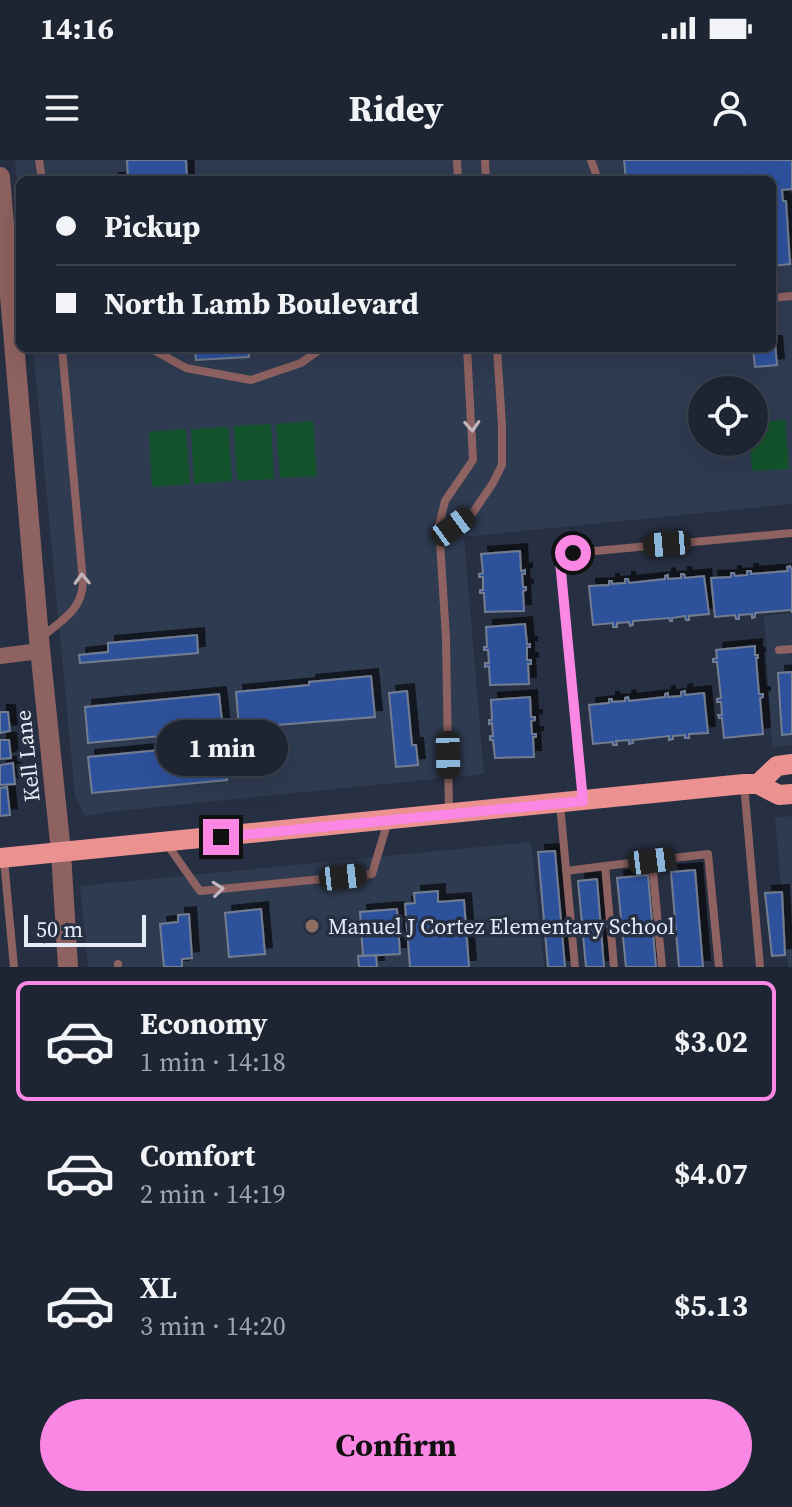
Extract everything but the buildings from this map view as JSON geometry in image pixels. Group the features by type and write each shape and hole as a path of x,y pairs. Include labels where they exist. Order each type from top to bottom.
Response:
{"main road":[{"path":"751,784 777,766 792,764"},
{"path":"2,858 751,784 779,795 792,794"}],"street":[{"name":"Kell Lane","path":"0,177 15,286"},
{"name":"Kell Lane","path":"20,352 40,645 61,852 68,967"},
{"path":"0,656 40,645"}],"lane":[{"path":"40,645 79,603 83,582 62,352"},
{"path":"157,352 186,368 251,380 301,363 316,352"},
{"path":"449,814 446,638 439,526 445,501 473,460 467,352"},
{"path":"439,526 453,527 472,514 502,465 497,352"},
{"path":"583,801 560,561 573,553 792,533"},
{"path":"779,650 792,649"},
{"path":"751,784 760,967"},
{"path":"560,804 575,967"},
{"path":"165,842 200,891 372,874 389,820"},
{"path":"566,871 708,854 719,967"},
{"path":"2,858 14,967"},
{"path":"652,861 662,967"},
{"path":"605,866 614,967"}],"shaded area":[{"path":"15,160 792,160 792,504 464,537 484,774 85,816 75,796 33,352 776,352 776,176 17,176"},
{"path":"792,613 792,745 772,747 764,616"},
{"path":"792,816 792,967 788,967 775,818"},
{"name":"Manuel J Cortez Elementary School","path":"531,842 544,967 88,967 80,886"}],"green space":[{"path":"785,420 789,469 752,471 751,456 768,456 768,421"},
{"path":"313,421 317,476 280,478 276,424"},
{"path":"271,424 274,479 237,481 234,426"},
{"path":"228,427 232,481 194,484 191,429"},
{"path":"186,429 190,484 152,487 149,432"}],"place":[{"name":"Manuel J Cortez Elementary School","path":"312,926"}],"route":[{"path":"221,837 583,801 560,561 573,553"}]}
